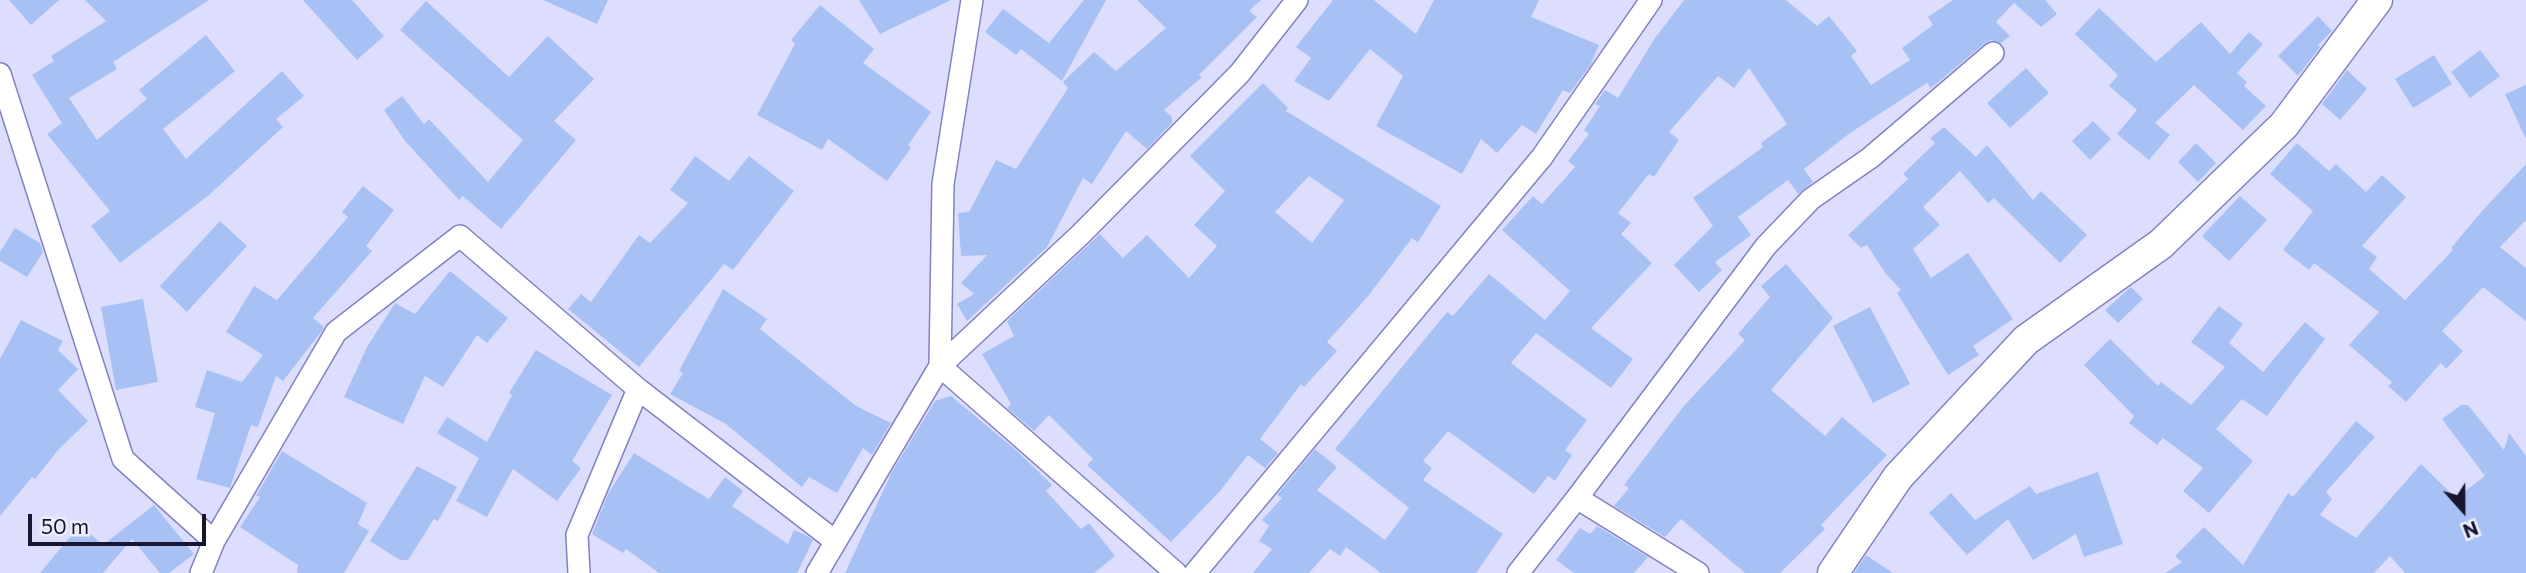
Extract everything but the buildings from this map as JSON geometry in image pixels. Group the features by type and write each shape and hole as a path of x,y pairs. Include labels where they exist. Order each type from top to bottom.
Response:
{"street":[{"path":"972,0 943,184 940,366 1176,573"},
{"path":"817,573 940,366 1081,234 1240,73 1297,0"},
{"path":"1195,573 1542,158 1651,0"},
{"path":"1833,573 1898,477 2026,340 2161,244 2284,125 2377,0"},
{"path":"1518,573 1766,246 1811,199 1870,158 1993,53"},
{"path":"0,74 123,459 214,541"},
{"path":"201,573 214,541 336,332 460,236 638,390 835,541"},
{"path":"579,573 577,535 638,390"},
{"path":"1577,498 1698,573"}]}
